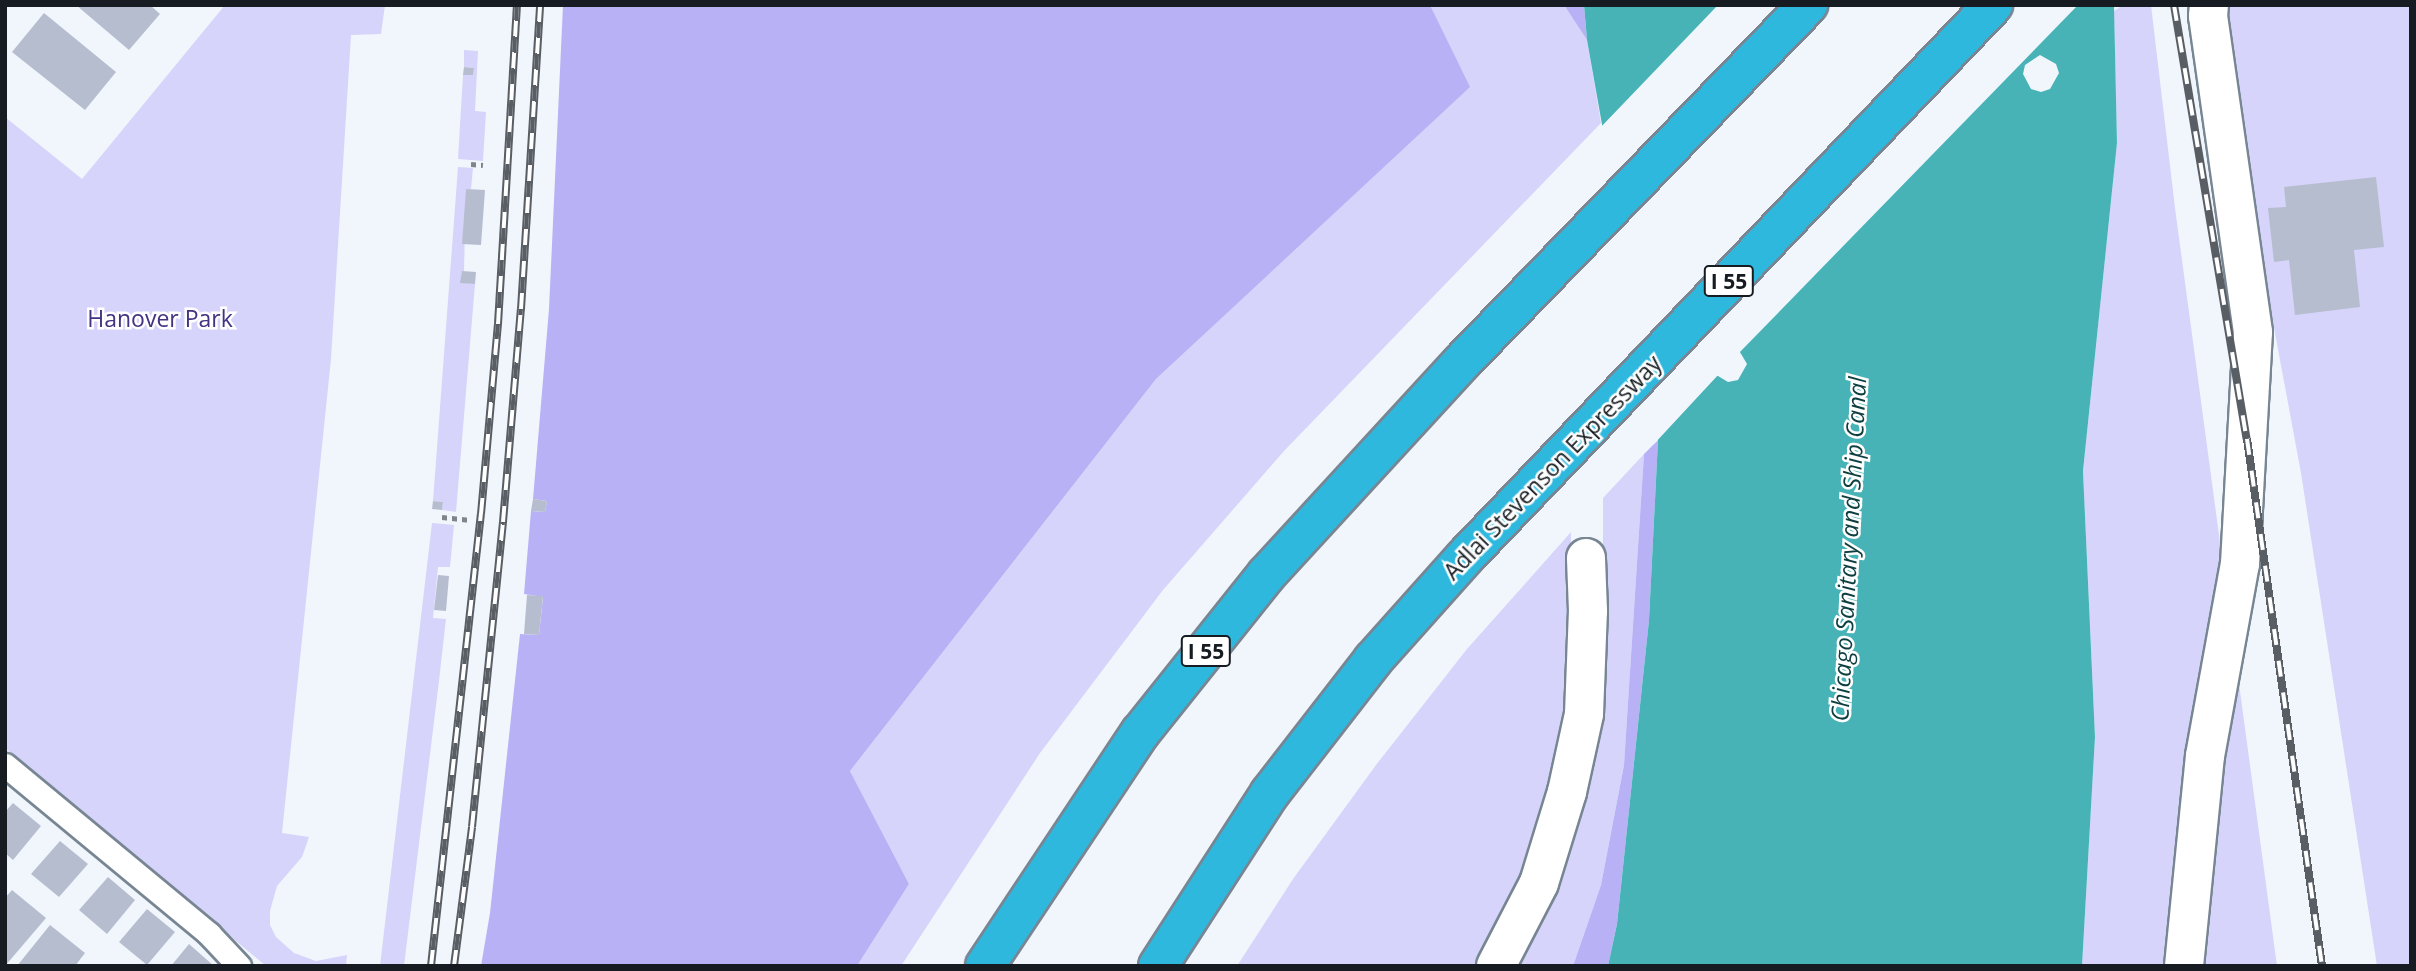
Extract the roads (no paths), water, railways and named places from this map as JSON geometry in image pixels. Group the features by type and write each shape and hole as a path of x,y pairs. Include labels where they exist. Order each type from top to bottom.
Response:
{"highway":[{"name":"I 55","path":"985,966 1140,733 1267,574 1461,363 1808,5"},
{"name":"Adlai Stevenson Expressway","path":"1158,966 1270,793 1373,660 1465,557 1993,5"}],"street":[{"path":"2184,966 2205,756 2240,564 2253,332 2208,16 2209,5"},
{"path":"1496,966 1539,883 1567,792 1584,714 1588,611 1586,558"}],"lane":[{"path":"5,765 209,934 239,966"}],"water":[{"name":"Chicago Sanitary and Ship Canal","path":"1584,5 2114,5 2117,143 2083,471 2095,737 2082,966 1608,966 1617,924 1649,620 1658,440 1587,40","holes":["2040,55 2056,64 2059,73 2050,89 2041,92 2031,89 2023,74 2025,65","1728,346 1737,347 1747,364 1738,380 1728,382 1713,373 1712,355"]}],"railway":[{"path":"431,966 481,514 498,324 517,5"},
{"path":"454,966 472,827 503,522 521,309 540,5"},
{"path":"2174,5 2247,439 2322,966"}],"park label":[{"name":"Hanover Park","path":"160,318"}]}
